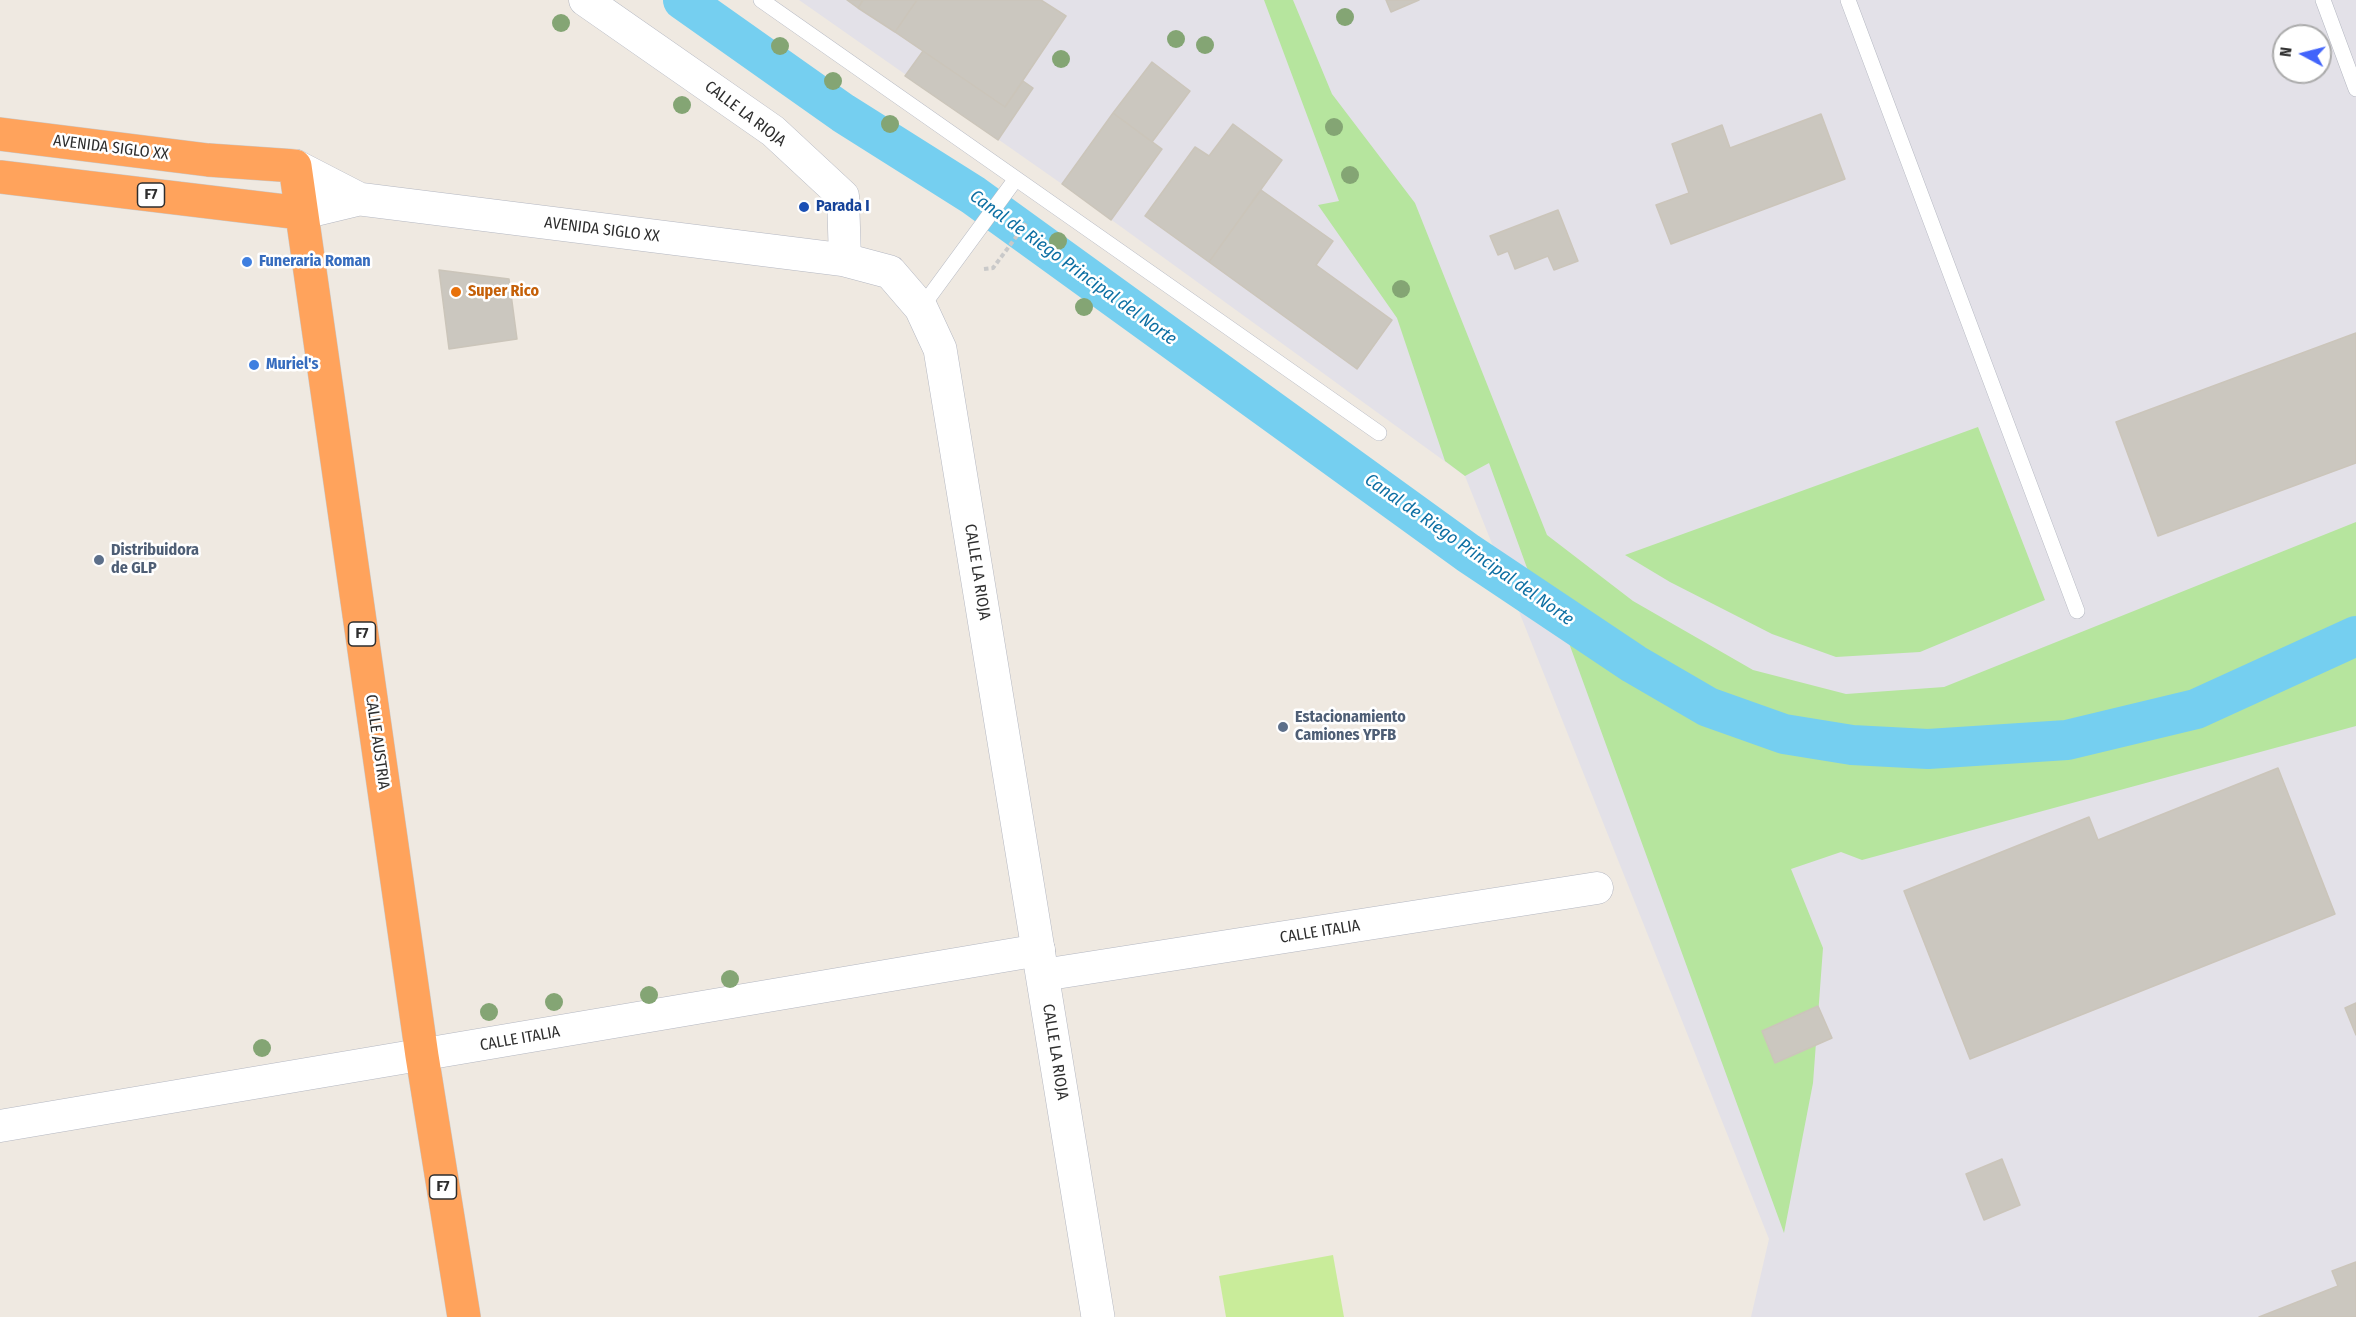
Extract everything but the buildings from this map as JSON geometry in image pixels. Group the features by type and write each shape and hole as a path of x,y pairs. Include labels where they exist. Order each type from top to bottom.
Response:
{"highway":[{"name":"AVENIDA SIGLO XX","path":"0,135 208,160 295,166"},
{"name":"CALLE AUSTRIA","path":"295,166 422,1056 464,1317"},
{"name":"AVENIDA SIGLO XX","path":"0,177 302,213"}],"street":[{"name":"CALLE LA RIOJA","path":"585,0 773,131 843,196 845,260 890,272 921,308 940,349 1098,1317"},
{"name":"AVENIDA SIGLO XX","path":"295,166 359,200"},
{"name":"AVENIDA SIGLO XX","path":"302,213 359,200 845,260"},
{"name":"CALLE ITALIA","path":"0,1126 422,1056 1041,962 1597,888"}],"lane":[{"path":"761,0 1379,433"},
{"path":"1848,0 2077,611"},
{"path":"2323,0 2356,89"},
{"path":"921,308 1016,180"}],"path":[{"path":"993,268 1030,218"}],"shaded area":[{"path":"799,0 2356,0 2356,1317 1751,1317 1769,1239 1465,476 1062,184"}],"green space":[{"path":"1264,0 1293,0 1332,94 1415,203 1547,535 1633,601 1753,670 1846,694 1944,687 2356,522 2356,726 1862,860 1841,852 1791,869 1823,948 1813,1083 1784,1233 1550,591 1531,579 1489,463 1465,476 1445,461 1397,318 1318,205 1339,201"},
{"path":"1978,427 2045,600 1920,652 1836,657 1772,634 1670,582 1625,555"},
{"path":"1333,1255 1344,1317 1226,1317 1219,1276"}],"waterway":[{"name":"Canal de Riego Principal del Norte","path":"683,0 843,113 973,195 1468,553 1634,664 1708,707 1784,734 1852,745 1928,749 2067,740 2196,709 2356,636"}],"place":[{"name":"Parada I","path":"804,207"},
{"name":"Funeraria Roman","path":"247,262"},
{"name":"Super Rico","path":"456,292"},
{"name":"Muriel's","path":"254,365"},
{"name":"Distribuidora de GLP","path":"99,560"},
{"name":"Estacionamiento Camiones YPFB","path":"1283,727"}]}
